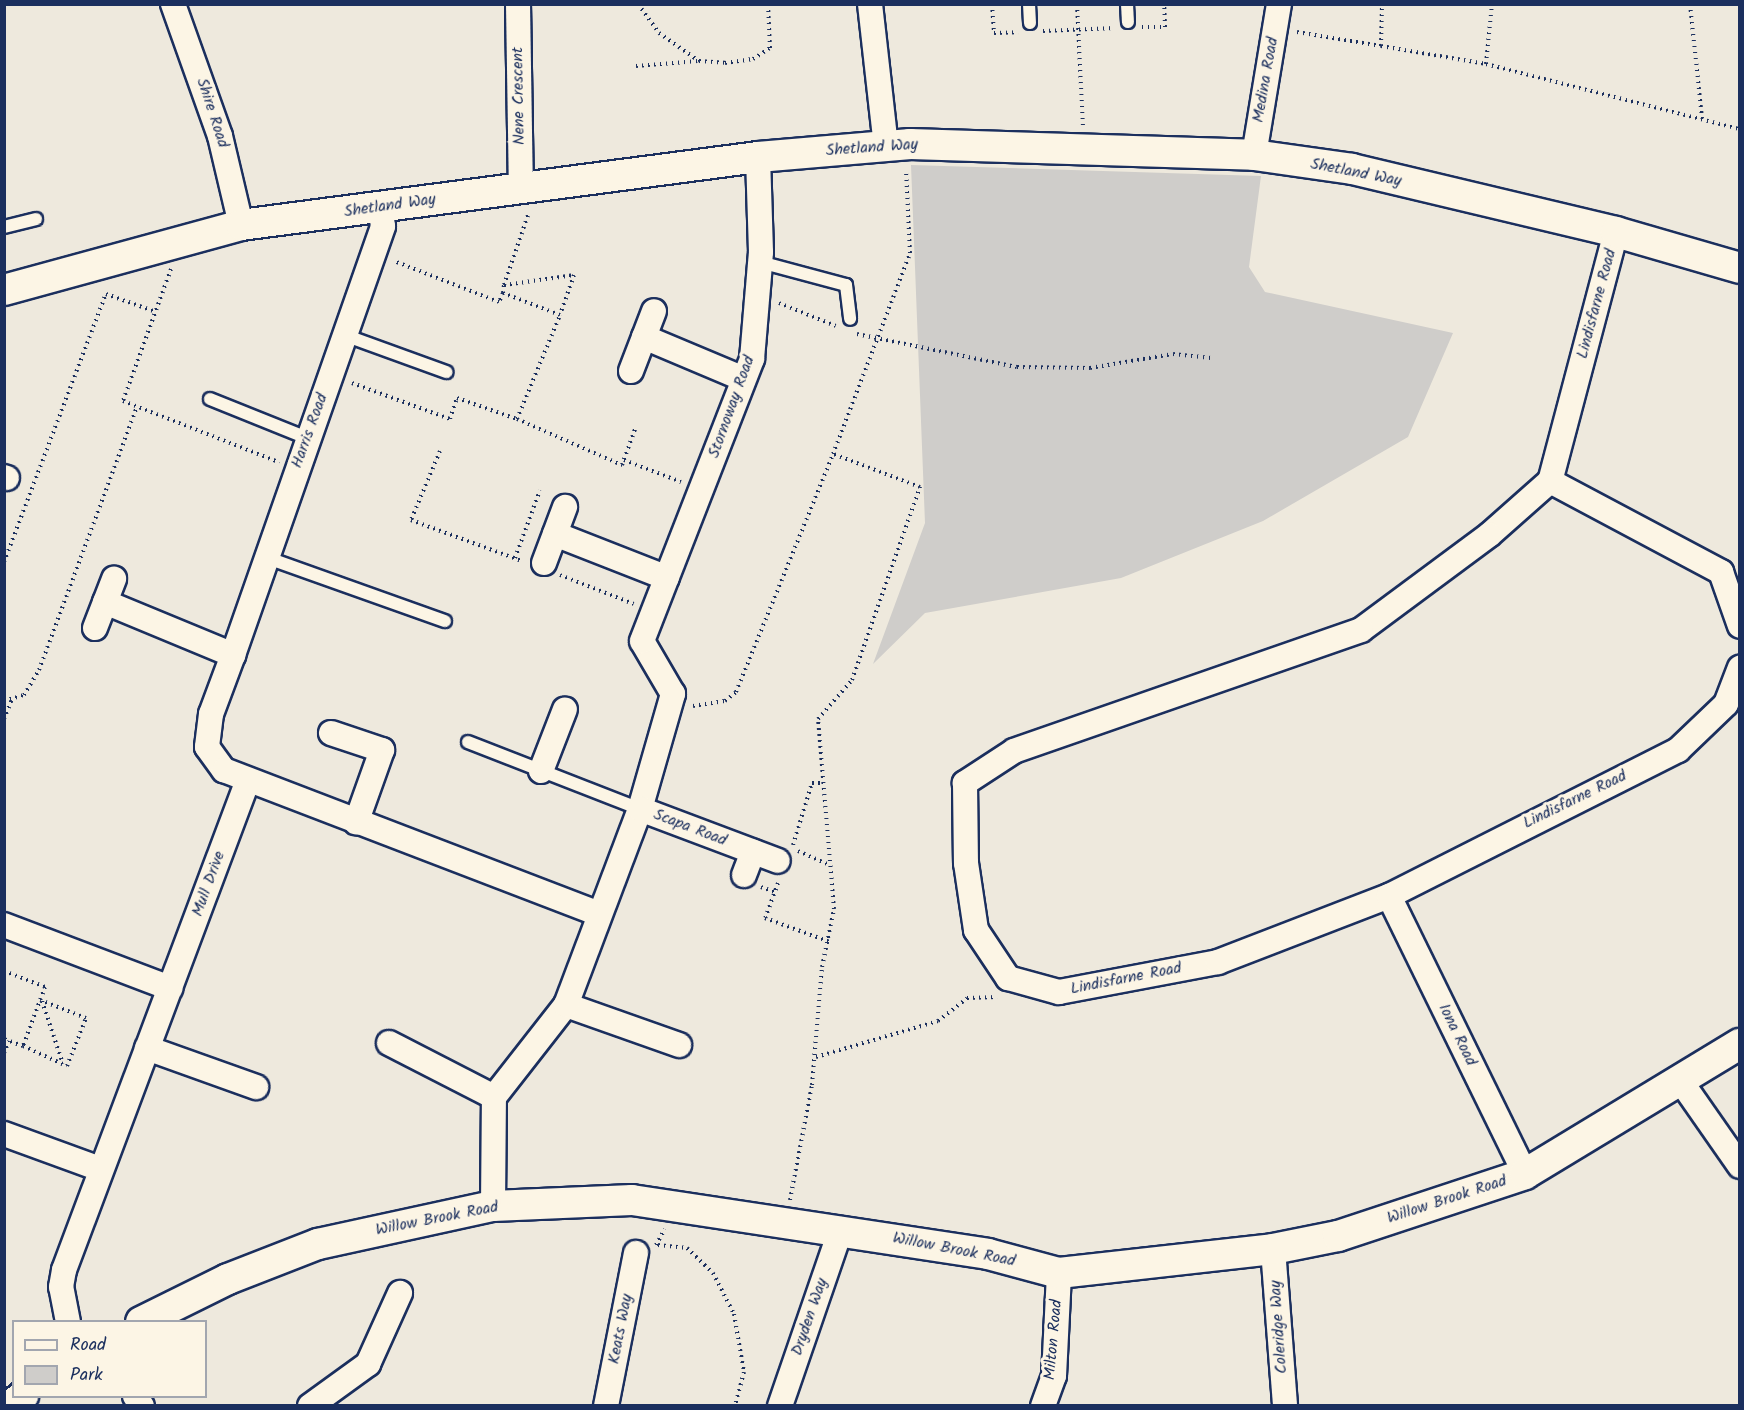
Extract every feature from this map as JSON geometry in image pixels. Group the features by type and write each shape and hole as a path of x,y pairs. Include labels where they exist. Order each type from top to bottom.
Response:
{"street":[{"name":"Shire Road","path":"173,4 220,136 241,225"},
{"name":"Nene Crescent","path":"518,4 526,187"},
{"path":"870,4 895,145"},
{"name":"Medina Road","path":"1254,155 1279,4"},
{"name":"Shetland Way","path":"4,290 241,225 758,158 895,145 1084,147 1254,155 1352,169 1616,232 1740,268"},
{"name":"Stornoway Road","path":"672,710 674,694 642,641 752,359 760,262 758,158"},
{"name":"Harris Road","path":"380,208 383,226 211,714 207,747 224,770 356,823 597,913"},
{"name":"Lindisfarne Road","path":"1616,232 1550,481 1490,535 1361,630 1014,751 965,783 966,863 976,930 1008,978 1059,992 1218,962 1389,897 1678,750 1726,704 1740,668"},
{"path":"631,371 654,311"},
{"path":"644,337 744,379"},
{"path":"1550,481 1721,572 1734,589 1740,626"},
{"path":"544,567 565,507"},
{"path":"555,534 667,578"},
{"path":"95,628 114,579"},
{"path":"105,602 233,654"},
{"path":"541,771 565,708"},
{"path":"640,808 672,710"},
{"path":"331,733 382,750 356,823"},
{"name":"Mull Drive","path":"68,1320 61,1287 64,1270 100,1169 248,780"},
{"name":"Scapa Road","path":"494,1097 566,1005 597,913 640,808 753,852 785,859"},
{"path":"744,875 753,852"},
{"name":"Iona Road","path":"1389,897 1525,1174"},
{"path":"4,925 170,988"},
{"path":"566,1005 679,1046"},
{"path":"389,1043 494,1097 493,1206"},
{"name":"Willow Brook Road","path":"145,1320 228,1279 318,1244 493,1206 632,1200 841,1229 988,1254 1059,1273 1273,1249 1338,1236 1525,1174 1682,1083 1740,1044"},
{"path":"147,1048 256,1087"},
{"path":"1682,1083 1740,1166"},
{"path":"4,1134 100,1169"},
{"name":"Dryden Way","path":"780,1406 841,1229"},
{"name":"Keats Way","path":"606,1406 647,1249"},
{"name":"Coleridge Way","path":"1273,1249 1286,1406"},
{"name":"Milton Road","path":"1043,1406 1054,1376 1059,1273"},
{"path":"310,1406 368,1364 400,1293"}],"lane":[{"path":"1029,4 1030,23"},
{"path":"1126,26 1127,4"},
{"path":"4,227 36,219"},
{"path":"760,262 846,285 850,319"},
{"path":"344,335 446,372"},
{"path":"210,399 308,438"},
{"path":"265,557 445,621"},
{"path":"468,742 640,808"}],"path":[{"path":"638,4 659,33 699,61"},
{"path":"636,66 753,59 770,48 768,4"},
{"path":"992,4 994,33 1126,26 1165,27 1164,4"},
{"path":"1077,4 1084,147"},
{"path":"1381,46 1382,4"},
{"path":"1486,64 1492,4"},
{"path":"1690,4 1702,118"},
{"path":"1275,29 1486,64 1740,129"},
{"path":"672,710 725,701 736,692 832,454 910,253 895,145"},
{"path":"373,253 500,302 533,202 526,187"},
{"path":"181,241 123,401 297,469"},
{"path":"504,285 574,275 517,419"},
{"path":"503,293 560,315"},
{"path":"4,562 106,294 156,312"},
{"path":"759,295 876,341 1017,367 1090,368 1173,354 1211,358"},
{"path":"330,375 450,419 457,398 517,419 622,465 635,429"},
{"path":"4,701 24,695 39,670 137,407"},
{"path":"440,451 411,520 544,567 654,611"},
{"path":"786,1222 816,1057 822,967 830,942 834,909 818,719 852,680 920,487 832,454"},
{"path":"624,460 701,489"},
{"path":"515,558 540,490"},
{"path":"4,719 12,699"},
{"path":"822,783 813,783 765,918 830,942"},
{"path":"785,859 827,864"},
{"path":"4,971 45,987 23,1046"},
{"path":"816,1057 938,1021 967,998 1032,996 1036,986"},
{"path":"4,1053 7,1040 67,1066 86,1018 41,1001"},
{"path":"41,1001 63,1065"},
{"path":"647,1249 675,1206"},
{"path":"647,1249 687,1248 713,1273 734,1314 744,1372 735,1406"}],"green space":[{"path":"911,165 1261,176 1249,267 1265,292 1453,333 1408,437 1263,521 1121,578 925,613 873,664 925,523"}]}
